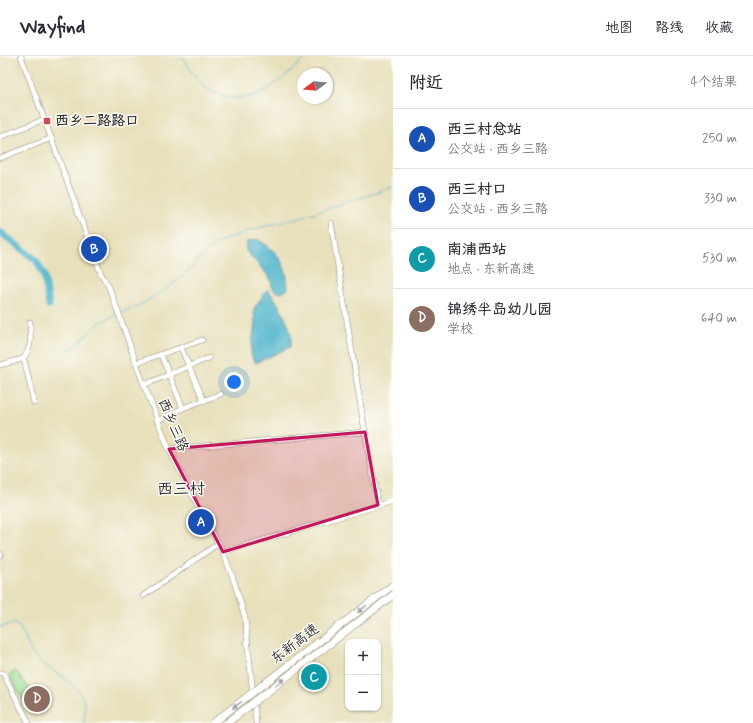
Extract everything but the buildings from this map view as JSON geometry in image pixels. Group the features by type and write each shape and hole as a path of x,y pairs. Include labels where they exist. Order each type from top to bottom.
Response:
{"highway":[{"name":"东新高速","path":"213,723 393,585"},
{"name":"东新高速","path":"227,723 393,595"}],"street":[{"name":"西乡三路","path":"21,56 101,274 108,285 117,309 157,421 205,520 223,552 245,618 250,650 256,723"},
{"path":"0,137 45,119"},
{"path":"0,158 52,138"},
{"path":"331,224 378,505"},
{"path":"0,365 24,359 29,351 30,345 30,322"},
{"path":"136,363 202,340"},
{"path":"181,348 204,401"},
{"path":"161,355 183,408"},
{"path":"144,385 209,358"},
{"path":"24,359 34,403"},
{"path":"157,421 183,408 221,394"},
{"path":"169,448 365,432"},
{"path":"223,552 393,500"},
{"path":"143,596 219,543"},
{"path":"0,673 3,672 29,723"}],"highlighted area":[{"path":"365,432 378,505 223,552 169,449"}],"green space":[{"path":"16,671 32,690 40,693 42,696 25,704 9,675"}],"water":[{"path":"257,239 271,248 280,259 286,272 288,288 285,292 279,293 274,290 268,276 247,252 247,242"},
{"path":"268,290 285,317 291,334 291,341 290,347 256,363 253,360 251,353 255,323 254,310"}],"waterway":[{"path":"182,56 205,87 221,95 233,98 244,98 256,95 266,90 277,83 304,59"},
{"path":"120,313 145,302 169,287 188,272 210,248 221,241 393,187"},
{"path":"0,232 36,260 44,275 49,305"},
{"path":"64,351 77,344 94,327 117,315"},
{"path":"0,627 14,623 18,626 21,629 30,650 38,660 75,687 83,700 85,712 84,723"}],"place":[{"name":"西乡二路路口","path":"47,121"},
{"name":"西三村口","path":"94,249"},
{"name":"西三村总站","path":"201,522"},
{"name":"南浦西站","path":"314,677"},
{"name":"锦绣半岛幼儿园","path":"37,699"}],"district":[{"name":"西三村","path":"181,489"}]}
